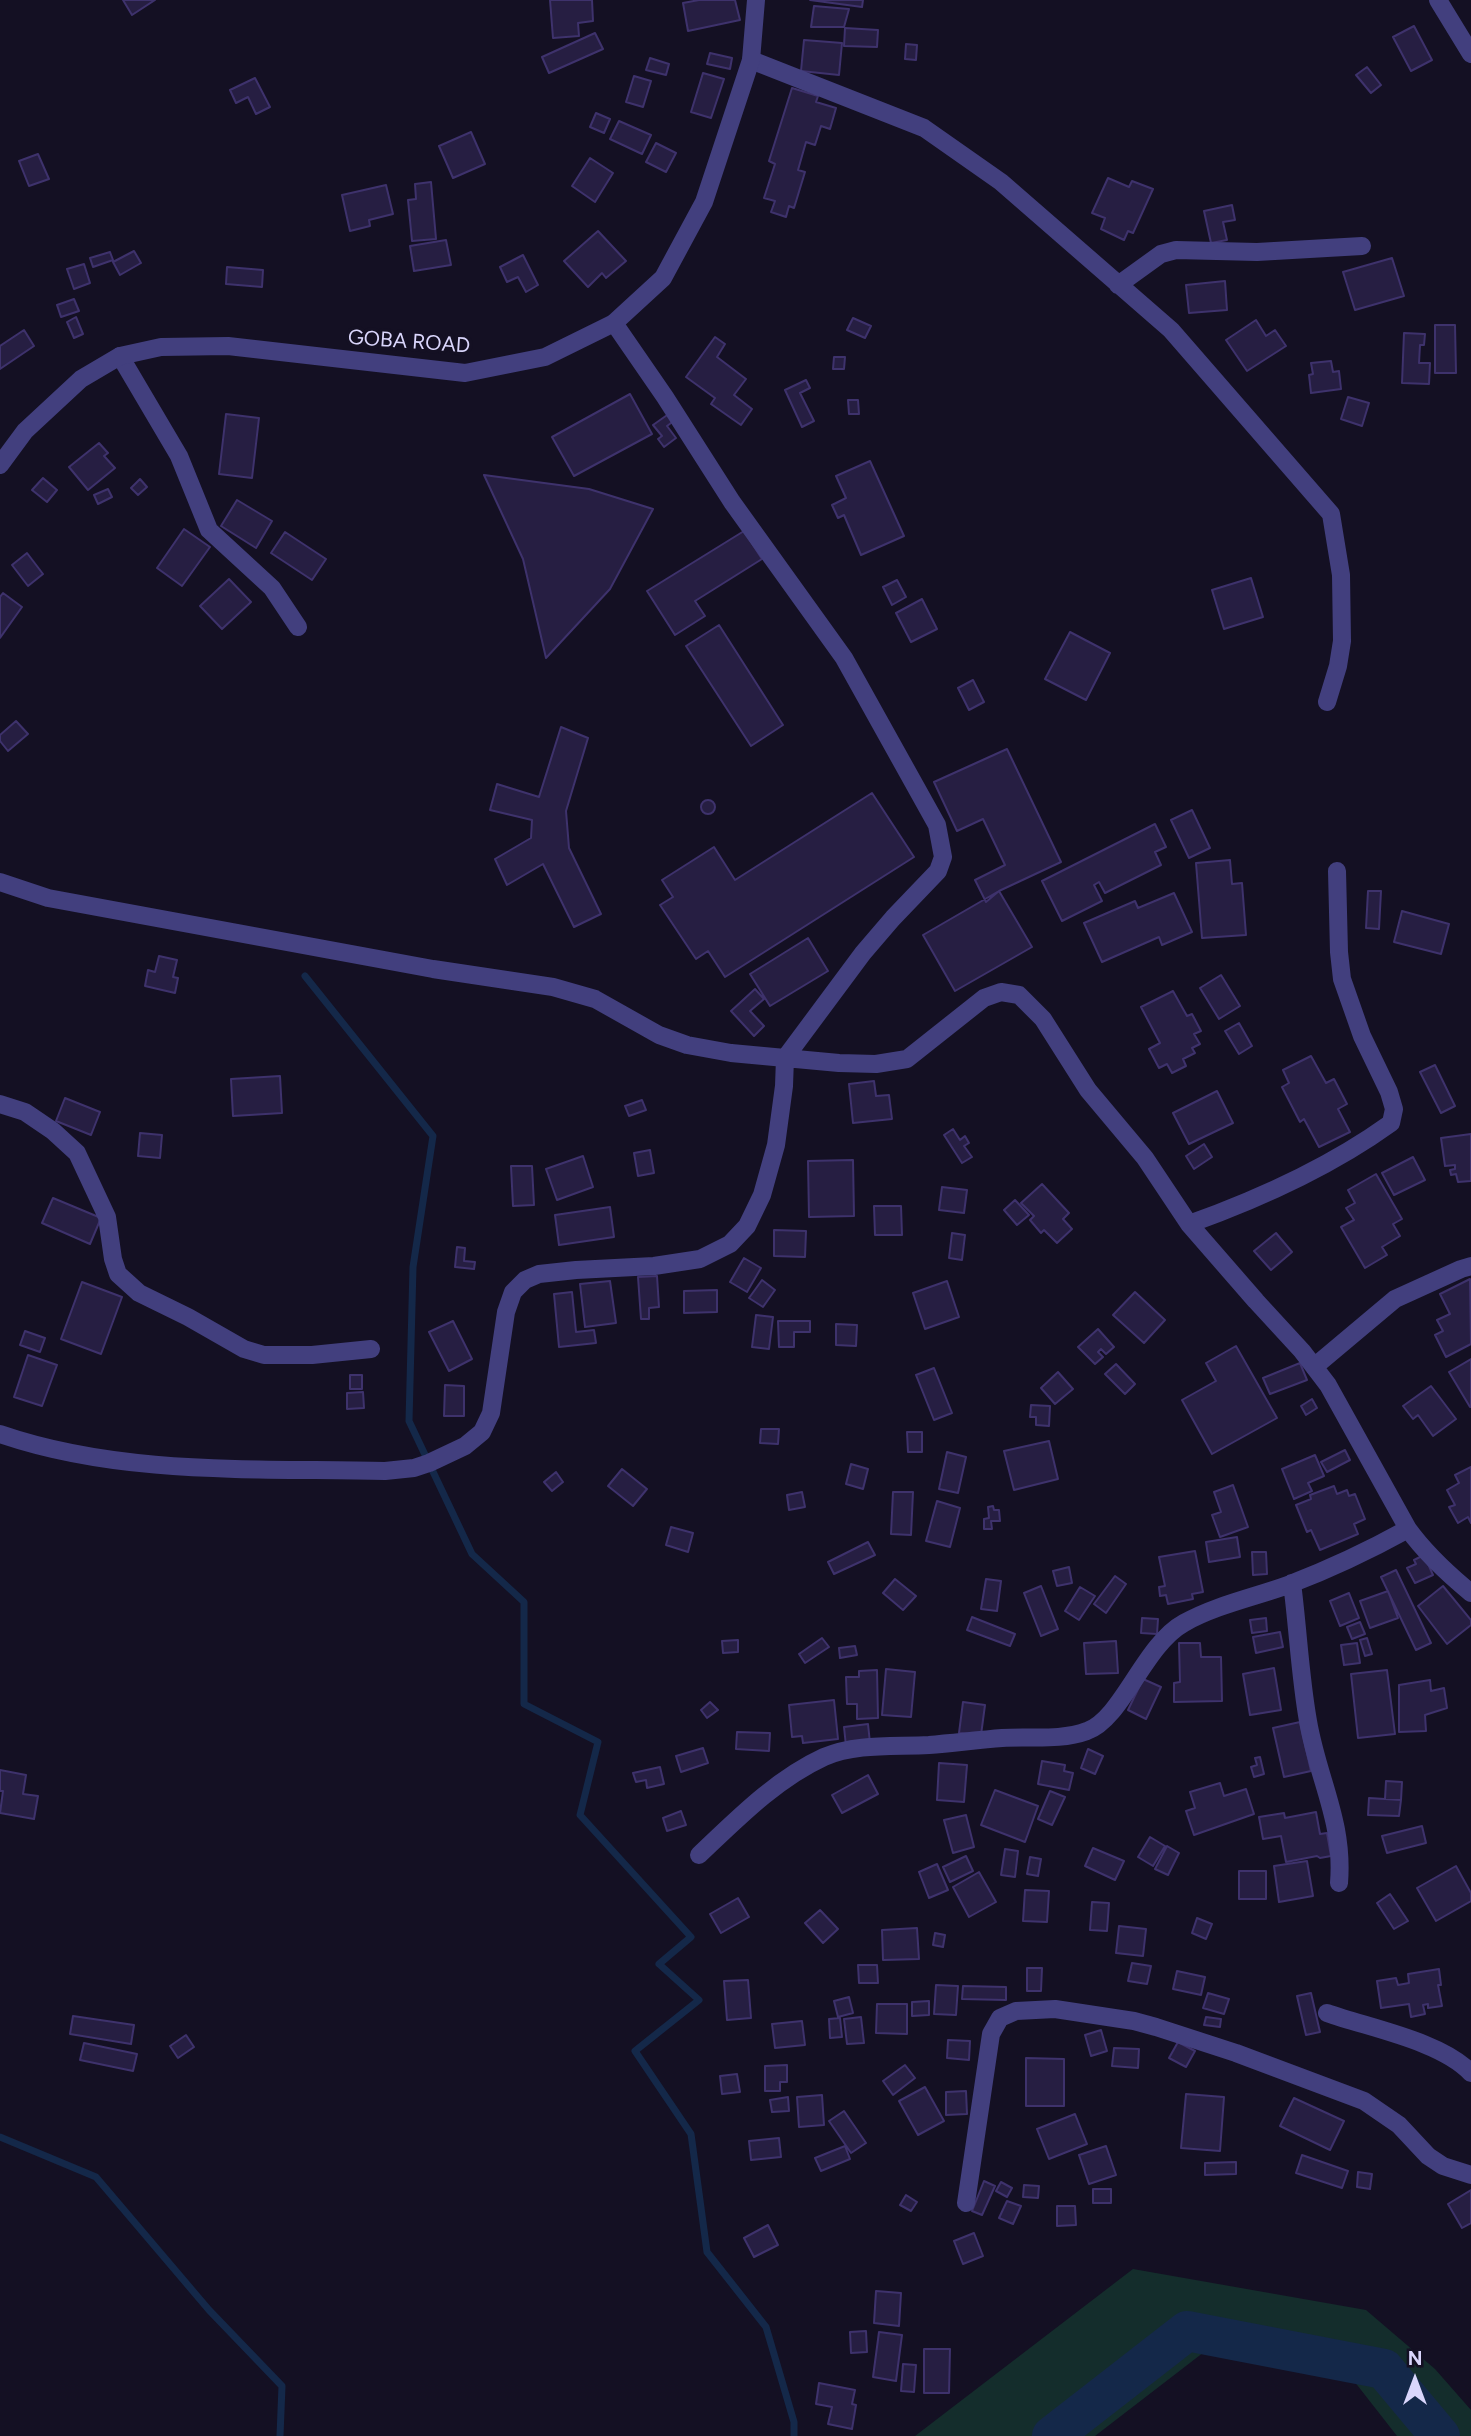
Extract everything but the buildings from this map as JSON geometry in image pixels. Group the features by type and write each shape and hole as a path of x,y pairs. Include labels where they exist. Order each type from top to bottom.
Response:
{"street":[{"name":"GOBA ROAD","path":"0,465 25,431 81,379 120,356 161,347 228,346 465,373 545,357 614,323 663,278 704,202 751,60 756,0"},
{"path":"1438,0 1471,54"},
{"path":"751,60 924,128 1001,182 1171,330 1331,514 1341,575 1342,641 1327,702"},
{"path":"1118,285 1161,254 1176,250 1257,252 1363,246"},
{"path":"0,1434 120,1462 385,1471 414,1468 465,1446 482,1432 491,1413 506,1312 513,1293 525,1280 539,1274 654,1266 700,1259 730,1244 747,1226 762,1195 776,1145 785,1058 863,953 938,871 943,857 937,825 844,658 732,502 614,323"},
{"path":"120,356 180,456 209,530 272,588 298,627"},
{"path":"1189,1224 1294,1180 1345,1154 1391,1123 1394,1109 1389,1092 1362,1036 1342,979 1337,871"},
{"path":"0,882 48,898 433,969 553,987 594,999 650,1031 687,1045 731,1054 876,1064 908,1059 984,998 1001,992 1019,995 1043,1019 1088,1090 1145,1158 1189,1224 1314,1367 1348,1418 1408,1529 1444,1570 1471,1593"},
{"path":"0,1104 25,1112 53,1131 77,1153 107,1217 118,1274 139,1293 244,1349 264,1355 312,1355 371,1349"},
{"path":"1314,1367 1395,1299 1471,1266"},
{"path":"699,1854 758,1800 827,1756 882,1747 1054,1737 1087,1731 1104,1721 1160,1642 1183,1623 1368,1552 1408,1529"},
{"path":"1292,1583 1308,1723 1337,1827 1341,1860 1339,1883"},
{"path":"966,2203 991,2034 1000,2018 1016,2011 1055,2009 1134,2021 1236,2053 1364,2101 1399,2125 1428,2156 1443,2166 1471,2175"},
{"path":"1327,2012 1442,2051 1462,2063 1471,2073"}],"green space":[{"path":"1133,2269 1366,2310 1435,2369 1471,2410 1471,2436 1397,2436 1354,2381 1208,2349 1095,2436 915,2436"}],"waterway":[{"path":"305,976 433,1136 413,1267 409,1421 472,1554 524,1602 524,1704 598,1742 580,1815 691,1937 659,1964 699,2000 635,2051 691,2134 707,2252 766,2327 794,2422 794,2436"},
{"path":"0,2137 96,2177 209,2310 282,2386 280,2436"},
{"path":"1052,2436 1187,2331 1384,2369 1440,2436"}]}
